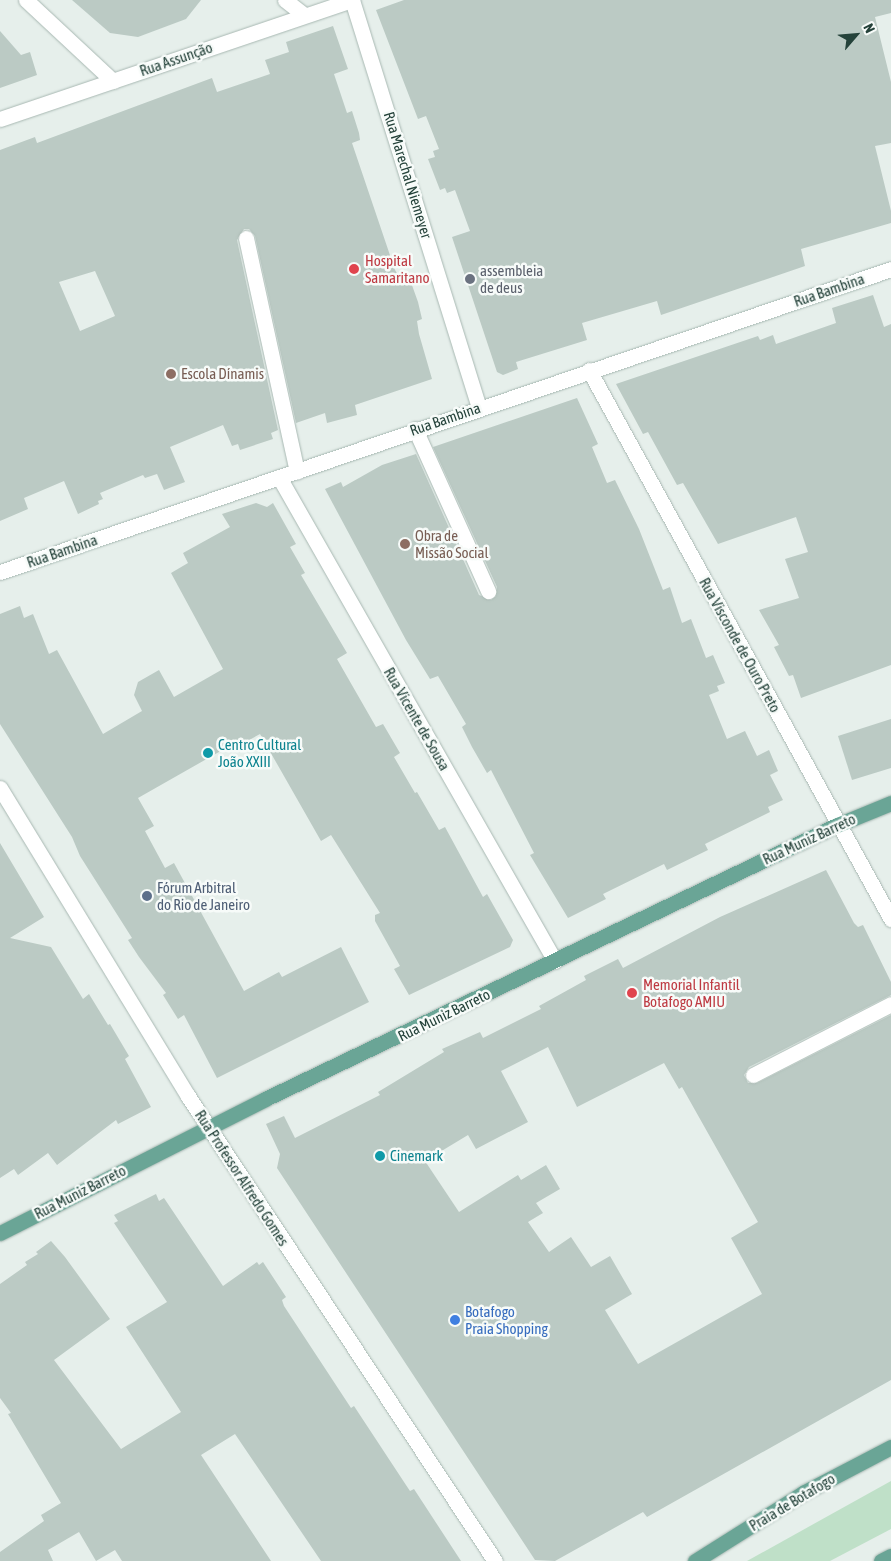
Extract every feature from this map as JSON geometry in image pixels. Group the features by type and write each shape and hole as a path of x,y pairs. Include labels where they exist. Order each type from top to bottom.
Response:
{"main road":[{"name":"Rua Muniz Barreto","path":"0,1233 211,1127 837,825 891,803"},
{"name":"Praia de Botafogo","path":"695,1561 803,1493 891,1446"},
{"path":"881,1561 891,1556"}],"street":[{"path":"26,0 113,81"},
{"path":"285,0 304,15"},
{"name":"Rua Assunção","path":"0,119 352,0"},
{"name":"Rua Marechal Niemeyer","path":"352,0 480,407"},
{"path":"246,238 297,471"},
{"name":"Rua Bambina","path":"0,572 415,429 891,269"},
{"name":"Rua Visconde de Ouro Preto","path":"589,370 837,825 886,899 891,919"},
{"path":"415,429 488,591"},
{"name":"Rua Vicente de Sousa","path":"279,477 555,961"},
{"name":"Rua Professor Alfredo Gomes","path":"0,788 188,1096 211,1127 266,1216 495,1561"},
{"path":"753,1075 891,1004"}],"green space":[{"path":"891,1481 891,1529 830,1561 747,1561"}],"building":[{"path":"72,0 201,0 186,19 138,37 110,33"},
{"path":"404,0 891,0 891,13 875,17 891,82 891,143 875,146 891,211 891,223 801,249 805,266 661,315 657,301 582,323 587,340 516,362 518,369 503,375 497,372 452,237 470,231 455,190 447,193 445,188 440,190 428,159 435,157 433,151 439,149 426,116 418,119 376,10"},
{"path":"333,26 348,69 334,74 347,113 352,111 359,133 360,140 352,143 395,270 400,278 408,274 418,302 422,319 417,321 419,334 432,379 355,405 357,415 327,423 325,413 296,423 255,236 249,229 244,229 237,240 278,430 271,433 273,439 240,450 238,444 232,446 223,425 170,447 185,482 164,490 157,474 145,478 143,475 100,493 103,499 98,501 99,504 78,514 64,481 24,498 28,509 0,521 0,150 35,137 37,143 212,78 217,92 270,74 265,60 289,52 286,42","holes":["95,271 115,316 80,331 59,282"]},
{"path":"0,31 21,55 30,52 37,75 0,88"},
{"path":"873,295 884,327 891,324 891,665 801,698 793,675 789,676 774,647 779,645 759,610 799,598 785,559 808,552 796,517 718,544 683,483 677,485 648,432 643,434 616,384 758,336 760,340 773,335 776,344 836,323 832,308"},
{"path":"577,398 598,444 592,447 607,483 615,480 639,529 663,590 670,587 682,623 691,619 706,658 713,655 725,683 717,686 719,691 709,695 727,739 745,731 757,756 769,750 778,771 770,775 783,800 768,807 770,812 705,844 708,850 667,870 664,864 603,894 606,899 568,918 530,855 534,853 491,770 487,773 472,747 462,727 466,724 438,676 430,679 406,640 325,489 341,482 343,487 382,465 416,454 479,595 491,600 496,596 497,587 433,447"},
{"path":"256,503 267,507 273,503 296,544 290,547 305,573 301,575 347,653 337,659 376,727 383,724 400,753 394,757 415,793 417,792 439,830 445,827 483,897 487,894 513,940 510,947 409,995 394,969 400,966 375,921 375,915 380,913 331,835 321,841 260,734 235,748 233,744 138,798 154,826 145,831 165,868 174,863 244,991 279,972 282,977 341,947 369,1002 217,1078 184,1015 178,1019 163,995 166,993 128,940 132,938 80,856 72,837 0,724 0,614 20,606 24,618 33,614 49,654 57,650 103,734 142,711 134,695 138,682 159,670 174,697 223,669 171,573 188,563 183,553 230,527 222,514"},
{"path":"891,719 891,768 852,780 838,736"},
{"path":"0,843 44,917 10,938 51,947 83,999 89,994 108,1025 110,1024 129,1056 125,1059 151,1107 118,1124 116,1120 57,1165 48,1153 18,1175 14,1169 0,1178"},
{"path":"826,870 854,923 858,927 863,925 891,982 891,995 749,1067 744,1075 748,1083 757,1083 891,1015 891,1380 647,1517 643,1512 555,1561 535,1560 277,1168 280,1154 266,1124 284,1116 295,1138 380,1095 378,1092 444,1052 442,1049 480,1032 483,1038 541,1009 539,1006 586,980 584,976 618,959 623,968 720,917","holes":["548,1047 577,1107 664,1063 679,1089 682,1087 758,1222 731,1238 762,1294 638,1364 605,1310 632,1294 610,1256 591,1267 571,1237 549,1252 528,1222 543,1213 536,1203 560,1189 546,1165 521,1180 518,1175 459,1212 425,1161 468,1135 476,1149 528,1122 501,1071"]},
{"path":"156,1194 159,1201 164,1198 223,1286 257,1262 259,1265 263,1262 286,1297 282,1300 284,1306 351,1408 354,1406 410,1491 414,1489 461,1561 321,1561 235,1434 201,1455 271,1561 122,1561 115,1550 96,1561 79,1532 48,1550 53,1561 0,1561 0,1552 44,1521 41,1515 61,1503 8,1414 11,1413 0,1398 0,1284 27,1265 25,1262 38,1254 36,1252 51,1241 65,1257 110,1319 54,1360 121,1449 181,1412 126,1327 167,1302 114,1223 118,1221 114,1215"}],"place":[{"name":"Hospital Samaritano","path":"354,269"},
{"name":"assembleia de deus","path":"470,279"},
{"name":"Escola Dínamis","path":"171,374"},
{"name":"Obra de Missão Social","path":"405,544"},
{"name":"Centro Cultural João XXIII","path":"208,753"},
{"name":"Fórum Arbitral do Rio de Janeiro","path":"147,896"},
{"name":"Memorial Infantil Botafogo AMIU","path":"632,993"},
{"name":"Cinemark","path":"380,1156"},
{"name":"Botafogo Praia Shopping","path":"455,1320"}]}
